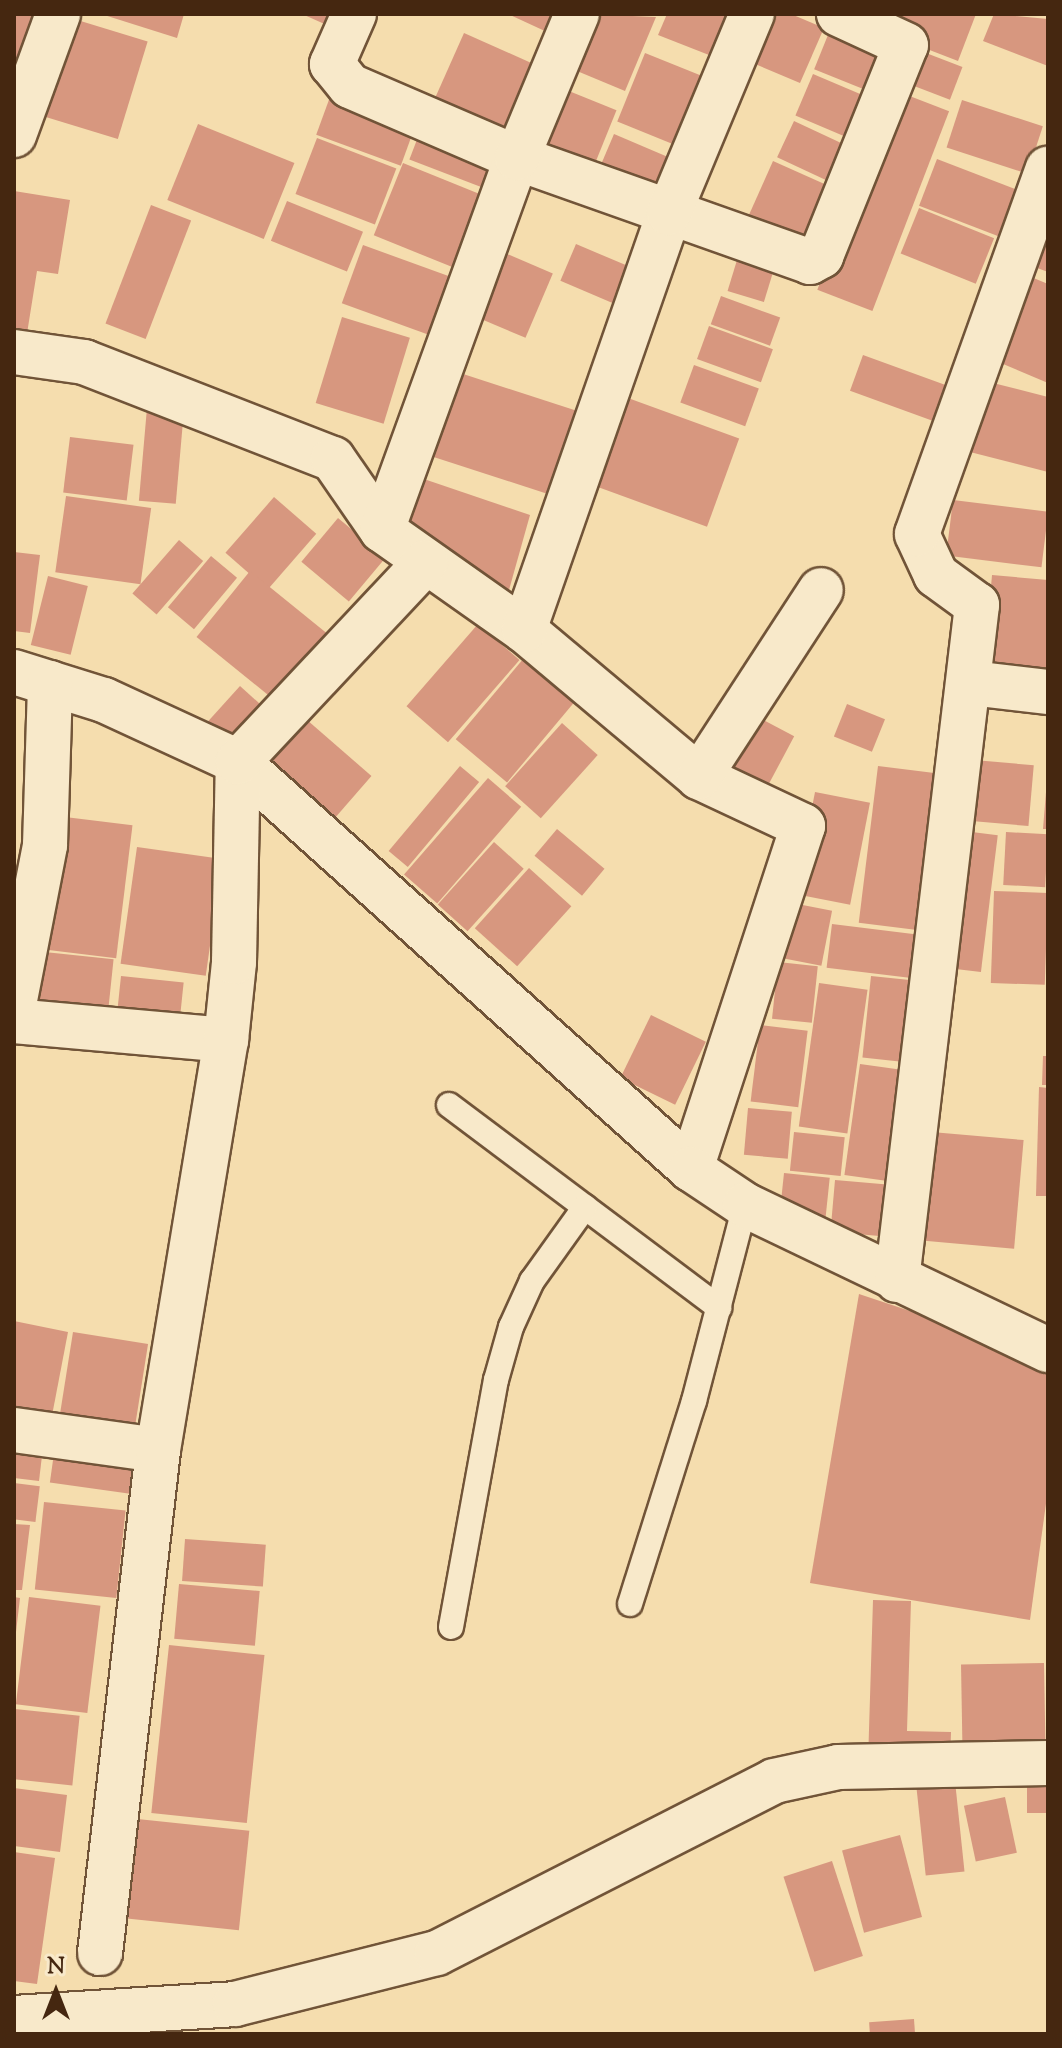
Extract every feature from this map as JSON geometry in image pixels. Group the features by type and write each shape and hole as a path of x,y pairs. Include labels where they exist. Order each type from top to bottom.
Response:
{"street":[{"path":"14,135 58,14"},
{"path":"354,14 332,64 350,86 517,158 810,262 821,256 906,45 839,14"},
{"path":"382,530 517,158 577,14"},
{"path":"524,630 669,213 752,14"},
{"path":"897,1280 977,605 936,575 917,534 1048,169"},
{"path":"14,352 84,362 333,459 382,530 524,630 699,777 803,826 691,1169"},
{"path":"100,1953 158,1450 226,1040 234,962 238,762 426,562"},
{"path":"699,777 821,590"},
{"path":"14,1005 45,845 32,678 104,700 238,762 691,1169 745,1205 1048,1350"},
{"path":"970,683 1048,692"},
{"path":"14,1021 226,1040"},
{"path":"14,1430 158,1450"},
{"path":"14,2018 235,2004 437,1953 774,1781 838,1767 1048,1763"}],"lane":[{"path":"449,1105 719,1308"},
{"path":"630,1604 719,1308 745,1205"},
{"path":"451,1627 496,1380 511,1327 532,1281 585,1207"}],"building":[{"path":"14,14 50,14 14,118"},
{"path":"101,14 184,14 177,38"},
{"path":"302,14 345,14 338,30"},
{"path":"508,14 570,14 560,38"},
{"path":"586,14 656,17 625,91 565,66"},
{"path":"667,14 726,14 709,55 658,35"},
{"path":"760,14 791,14 824,28 800,83 741,58"},
{"path":"875,14 976,14 958,61 870,27"},
{"path":"994,14 1048,19 1048,66 983,41"},
{"path":"74,19 148,42 118,139 44,117"},
{"path":"834,20 898,46 878,95 814,69"},
{"path":"464,33 551,72 514,154 427,115"},
{"path":"913,48 962,67 950,100 900,81"},
{"path":"645,53 711,80 683,148 617,122"},
{"path":"813,74 880,103 863,144 795,115"},
{"path":"334,86 419,117 401,166 316,135"},
{"path":"559,87 616,110 591,174 533,151"},
{"path":"894,90 949,111 872,311 817,290"},
{"path":"962,100 1043,126 1027,174 947,148"},
{"path":"794,121 862,153 845,189 777,157"},
{"path":"198,124 294,163 264,239 167,200"},
{"path":"423,124 505,156 492,191 409,159"},
{"path":"614,134 680,162 663,202 597,174"},
{"path":"317,138 396,168 375,224 295,194"},
{"path":"937,159 1016,189 998,236 919,206"},
{"path":"773,161 845,193 818,253 746,221"},
{"path":"403,163 496,200 466,273 374,235"},
{"path":"14,191 70,200 58,274 37,271 25,346 14,344"},
{"path":"287,201 363,232 347,272 271,241"},
{"path":"151,205 191,220 146,339 105,324"},
{"path":"919,208 994,238 976,284 901,253"},
{"path":"1048,212 1048,272 1021,262"},
{"path":"576,244 634,269 618,305 560,281"},
{"path":"363,245 456,279 435,337 342,303"},
{"path":"741,247 777,258 764,302 728,291"},
{"path":"493,248 553,273 525,338 466,312"},
{"path":"1019,272 1048,284 1048,383 984,356"},
{"path":"721,296 780,318 770,346 711,324"},
{"path":"342,317 410,338 384,424 316,403"},
{"path":"709,326 773,349 761,382 697,359"},
{"path":"863,355 948,386 935,421 850,391"},
{"path":"694,365 759,389 745,426 680,403"},
{"path":"457,372 580,412 552,496 430,456"},
{"path":"989,382 1048,397 1048,472 970,452"},
{"path":"617,394 739,438 707,527 585,482"},
{"path":"147,408 184,411 176,504 139,501"},
{"path":"70,437 134,445 127,500 63,493"},
{"path":"418,477 530,515 507,597 403,521"},
{"path":"66,496 151,508 140,584 55,572"},
{"path":"274,497 316,534 268,590 225,553"},
{"path":"953,500 1048,512 1041,567 946,556"},
{"path":"338,518 385,558 349,602 301,562"},
{"path":"179,540 203,561 157,615 132,594"},
{"path":"14,552 40,555 30,633 14,631"},
{"path":"211,556 237,578 194,629 168,607"},
{"path":"250,571 328,634 274,700 197,637"},
{"path":"992,575 1048,580 1048,686 983,680"},
{"path":"48,576 88,586 71,655 31,645"},
{"path":"478,624 520,660 448,742 406,706"},
{"path":"529,652 580,695 507,782 456,739"},
{"path":"240,686 262,706 225,748 203,728"},
{"path":"847,704 885,719 872,752 834,736"},
{"path":"299,713 371,776 330,824 258,761"},
{"path":"758,717 794,736 766,790 729,771"},
{"path":"562,723 598,755 541,818 505,786"},
{"path":"974,760 1034,765 1028,826 969,821"},
{"path":"460,766 479,782 408,867 389,851"},
{"path":"878,766 954,775 935,932 859,923"},
{"path":"488,778 521,807 437,903 404,875"},
{"path":"815,792 870,803 850,905 795,894"},
{"path":"1046,792 1048,829 1043,829"},
{"path":"65,817 132,825 116,958 49,950"},
{"path":"557,829 604,869 582,896 535,856"},
{"path":"964,831 998,835 981,972 947,968"},
{"path":"1006,832 1048,834 1045,887 1003,885"},
{"path":"494,842 524,869 468,931 438,904"},
{"path":"137,847 222,859 206,976 121,964"},
{"path":"529,868 571,906 517,966 475,928"},
{"path":"994,891 1048,893 1045,985 991,983"},
{"path":"782,901 832,911 821,966 771,956"},
{"path":"832,924 933,936 928,980 827,968"},
{"path":"35,951 114,959 107,1023 28,1015"},
{"path":"778,962 818,966 812,1023 772,1019"},
{"path":"121,976 184,983 179,1031 116,1025"},
{"path":"871,976 922,981 913,1063 862,1058"},
{"path":"819,983 868,990 847,1133 799,1127"},
{"path":"651,1015 706,1042 675,1105 620,1078"},
{"path":"760,1025 808,1031 798,1107 751,1101"},
{"path":"1043,1056 1048,1056 1048,1085 1042,1085"},
{"path":"860,1064 917,1072 902,1183 844,1175"},
{"path":"1039,1087 1048,1088 1048,1196 1036,1196"},
{"path":"748,1108 792,1112 788,1159 744,1155"},
{"path":"920,1131 1024,1140 1014,1249 911,1240"},
{"path":"794,1132 845,1137 841,1176 790,1171"},
{"path":"784,1173 830,1178 825,1223 779,1218"},
{"path":"835,1180 893,1185 888,1237 830,1232"},
{"path":"859,1294 1048,1357 1048,1489 1030,1620 810,1583"},
{"path":"14,1321 68,1332 50,1426 14,1420"},
{"path":"73,1332 148,1344 134,1435 59,1423"},
{"path":"14,1436 44,1439 39,1481 14,1478"},
{"path":"56,1439 136,1450 130,1494 50,1483"},
{"path":"14,1483 40,1486 35,1522 14,1519"},
{"path":"44,1502 126,1511 116,1598 35,1590"},
{"path":"14,1524 30,1525 22,1590 14,1590"},
{"path":"185,1539 266,1545 263,1587 182,1581"},
{"path":"179,1584 260,1591 255,1646 174,1639"},
{"path":"14,1597 20,1598 16,1632 14,1632"},
{"path":"29,1597 100,1606 87,1713 16,1704"},
{"path":"873,1600 911,1601 907,1731 951,1732 950,1763 868,1762"},
{"path":"169,1645 264,1655 247,1823 151,1813"},
{"path":"1044,1663 1045,1746 962,1747 961,1664"},
{"path":"15,1709 80,1716 72,1785 14,1779"},
{"path":"1027,1764 1048,1764 1048,1813 1027,1813"},
{"path":"955,1781 965,1872 926,1876 916,1785"},
{"path":"14,1788 67,1795 60,1852 14,1846"},
{"path":"1005,1797 1017,1853 976,1861 964,1806"},
{"path":"128,1818 249,1831 239,1930 118,1917"},
{"path":"900,1835 922,1917 864,1933 842,1851"},
{"path":"14,1852 55,1858 37,1984 14,1981"},
{"path":"832,1861 863,1956 814,1972 783,1877"},
{"path":"914,2019 915,2034 870,2034 869,2022"}]}
